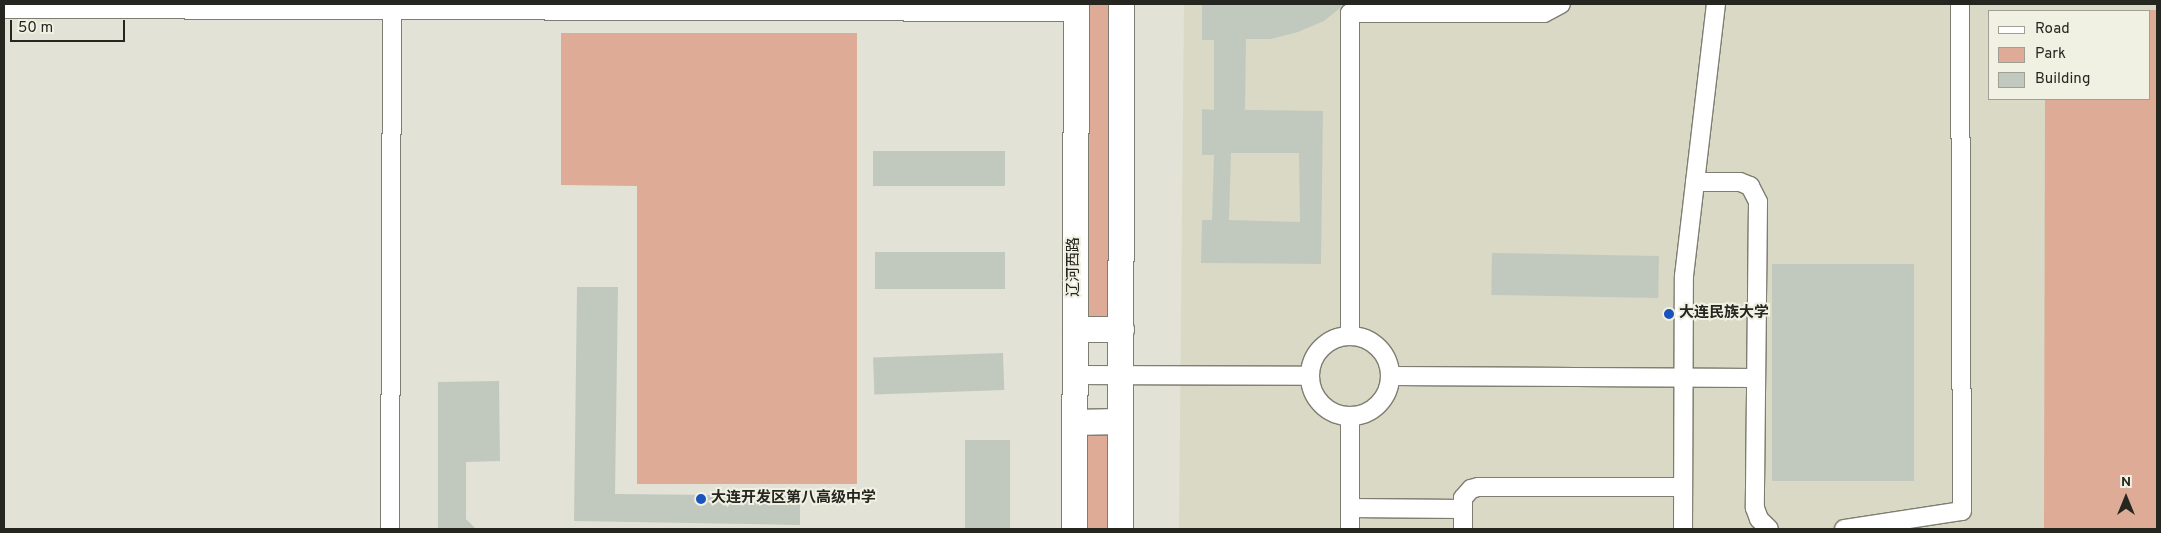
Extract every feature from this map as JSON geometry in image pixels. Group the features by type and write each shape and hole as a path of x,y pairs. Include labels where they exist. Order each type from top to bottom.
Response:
{"street":[{"path":"1120,529 1121,4"},
{"path":"1350,336 1350,13 1544,13 1561,4"},
{"path":"1683,529 1684,276 1716,4"},
{"path":"1844,529 1962,511 1960,4"},
{"path":"4,9 1076,8"},
{"name":"辽河西路","path":"1074,529 1076,8"},
{"path":"390,529 392,10"},
{"path":"1695,182 1740,182 1750,186 1756,194 1755,508 1759,519 1769,529"},
{"path":"1075,330 1120,330"},
{"path":"1350,336 1374,343 1389,364 1391,376 1383,400 1374,409 1350,417 1324,407 1315,396 1310,376 1315,356 1324,345 1350,336"},
{"path":"1074,375 1310,376"},
{"path":"1391,376 1756,378"},
{"path":"1350,417 1350,529"},
{"path":"1074,422 1120,421"},
{"path":"1463,529 1463,509 1466,493 1478,487 1683,487"},
{"path":"1350,508 1463,509"}],"shaded area":[{"name":"大连民族大学","path":"1184,4 2157,4 2157,529 1179,529"}],"green space":[{"path":"1084,4 1111,4 1111,318 1084,318"},
{"path":"2151,10 2157,10 2157,529 2044,529 2045,100 2151,100"},
{"path":"561,33 857,33 857,484 637,484 637,186 561,185"},
{"path":"1083,432 1109,432 1109,529 1083,529"}],"building":[{"path":"1202,4 1345,4 1324,21 1298,32 1271,39 1246,39 1245,110 1323,111 1321,264 1201,263 1202,220 1212,220 1214,155 1202,155 1202,109 1214,110 1214,40 1202,40","holes":["1231,153 1299,153 1300,222 1229,220"]},
{"path":"873,151 1005,151 1005,186 873,186"},
{"path":"875,252 1005,252 1005,289 875,289"},
{"path":"1492,253 1659,256 1658,298 1491,295"},
{"path":"1772,264 1914,264 1914,481 1772,481"},
{"path":"577,287 618,287 615,494 800,496 800,525 574,521"},
{"path":"1003,353 1004,390 874,395 873,358"},
{"path":"499,381 500,461 466,462 466,519 476,529 438,529 438,382"},
{"path":"965,440 1010,440 1010,529 965,529"}],"place":[{"name":"大连民族大学","path":"1669,314"},
{"name":"大连开发区第八高级中学","path":"701,499"}]}
